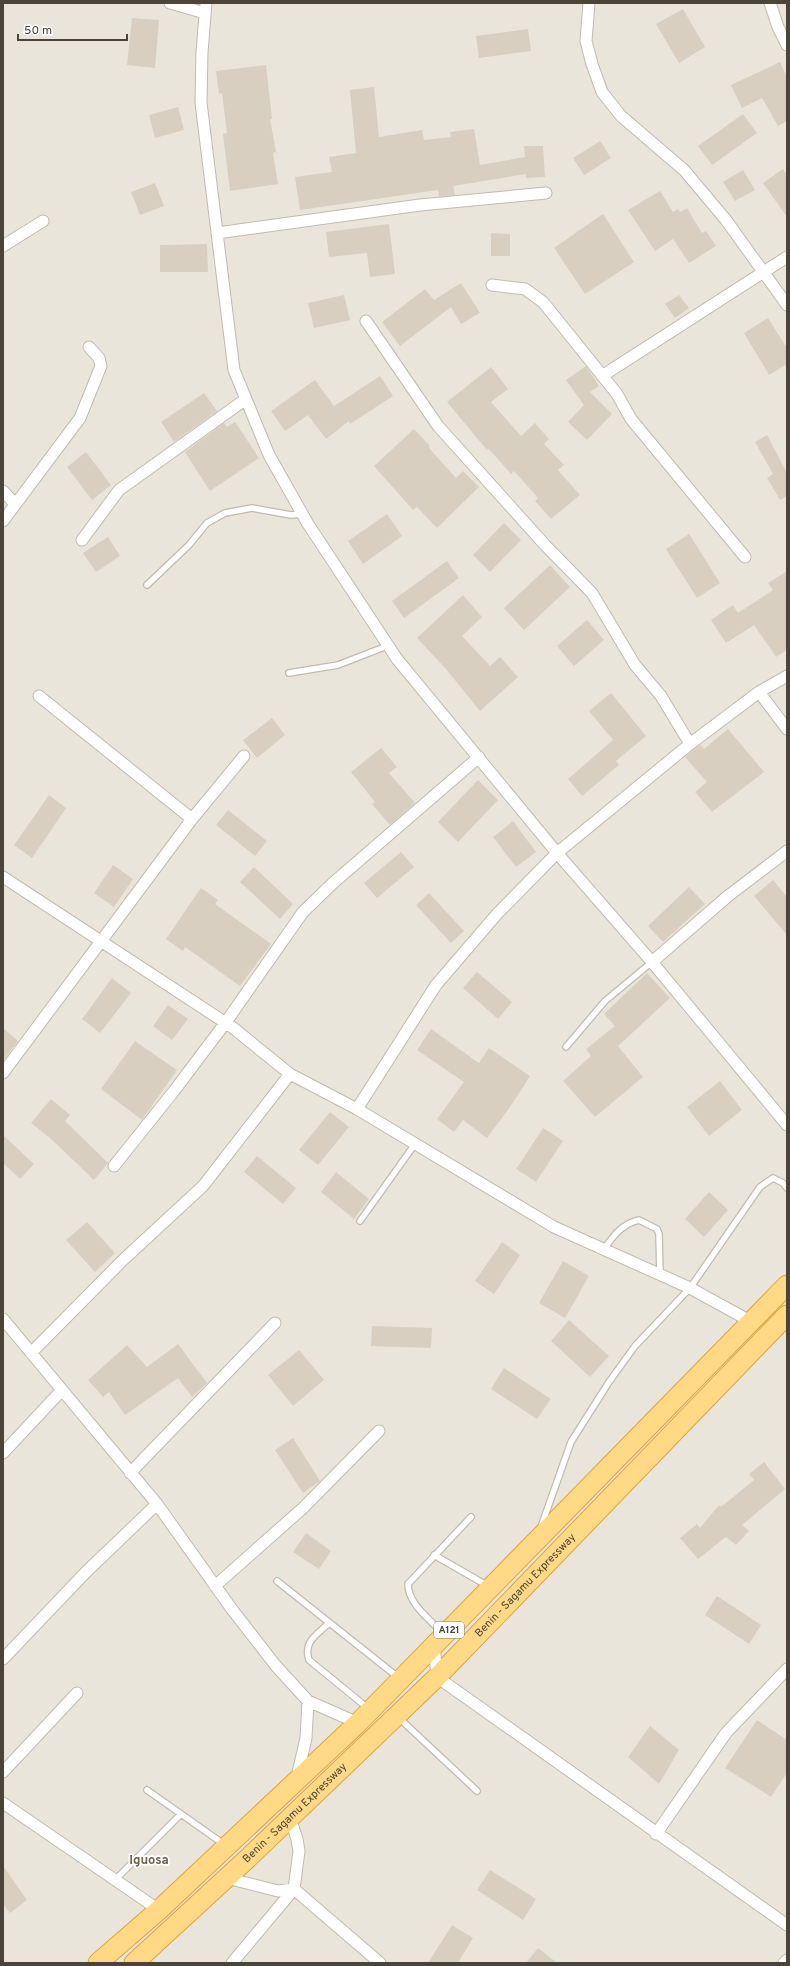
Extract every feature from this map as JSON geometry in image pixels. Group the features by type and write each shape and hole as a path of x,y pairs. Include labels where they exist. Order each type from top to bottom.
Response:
{"highway":[{"name":"A121","path":"98,1963 159,1910 365,1716 750,1321 787,1285"},
{"name":"Benin - Sagamu Expressway","path":"134,1963 227,1878 437,1677 787,1315"}],"street":[{"path":"170,3 206,8 202,52 201,103 234,370 269,455 302,514 387,646 557,853 652,962 787,1125"},
{"path":"589,3 586,41 602,92 621,116 684,170 726,220 787,305"},
{"path":"770,3 778,27 787,46"},
{"path":"217,232 420,205 546,193"},
{"path":"3,246 43,221"},
{"path":"602,376 787,257"},
{"path":"492,285 525,289 543,302 617,394 631,419 745,557"},
{"path":"366,321 438,426 545,545 592,593 635,665 661,696 690,744"},
{"path":"3,521 80,418 101,366 99,358 89,347"},
{"path":"82,540 120,490 246,399"},
{"path":"3,491 15,504"},
{"path":"357,1110 436,985 497,914 557,853 690,744 759,692 787,676"},
{"path":"759,692 787,729"},
{"path":"39,696 192,820"},
{"path":"3,1073 192,820 244,756"},
{"path":"114,1166 174,1091 226,1022 303,912 333,883 478,757"},
{"path":"652,962 728,896 787,851"},
{"path":"3,877 226,1022 290,1074 357,1110 554,1227 690,1288 750,1321"},
{"path":"31,1353 123,1260 203,1186 290,1074"},
{"path":"3,1319 61,1391 157,1504 215,1586 276,1666 308,1701 365,1716"},
{"path":"130,1473 275,1323"},
{"path":"3,1453 61,1391"},
{"path":"215,1586 303,1508 379,1431"},
{"path":"3,1659 86,1572 157,1504"},
{"path":"439,1640 437,1677 656,1834 787,1925"},
{"path":"656,1834 726,1733 787,1668"},
{"path":"3,1772 77,1693"},
{"path":"297,1781 306,1738 308,1701"},
{"path":"3,1803 159,1910"},
{"path":"232,1963 294,1890 299,1851 297,1839 290,1818"},
{"path":"227,1878 278,1891 294,1890 380,1963"},
{"path":"784,1963 787,1960"}],"lane":[{"path":"147,585 189,545 206,523 225,513 252,508 291,515 302,514"},
{"path":"289,673 338,665 387,646"},
{"path":"566,1047 605,1001 652,962"},
{"path":"360,1221 415,1144"},
{"path":"537,1540 571,1442 609,1382 635,1346 690,1288 760,1187 773,1178 783,1183 787,1188"},
{"path":"604,1249 620,1228 632,1221 639,1220 657,1229 659,1234 660,1274"},
{"path":"439,1640 412,1600 408,1592 408,1584 434,1555 471,1518"},
{"path":"434,1555 490,1588"},
{"path":"277,1582 401,1679"},
{"path":"329,1623 308,1644 307,1652 309,1660 365,1716"},
{"path":"397,1716 477,1791"},
{"path":"147,1790 227,1847"},
{"path":"115,1880 181,1814"}],"shaded area":[{"path":"3,3 787,3 787,1963 3,1963"}],"building":[{"path":"683,9 705,47 679,63 656,24"},
{"path":"132,18 159,20 155,68 127,65"},
{"path":"528,29 531,51 479,58 476,36"},
{"path":"780,62 787,77 787,121 778,126 762,98 742,108 731,85"},
{"path":"266,65 272,119 270,119 276,152 273,153 278,184 230,191 223,134 227,133 222,93 219,94 216,71"},
{"path":"374,87 379,137 422,130 424,140 451,137 450,132 474,129 480,165 525,157 524,146 543,146 545,177 526,178 526,174 453,186 455,195 439,196 438,190 300,210 295,177 332,172 329,157 356,153 350,90"},
{"path":"178,107 184,130 155,138 149,115"},
{"path":"743,114 757,133 712,165 698,146"},
{"path":"600,141 611,158 584,175 573,158"},
{"path":"783,169 787,175 787,217 763,183"},
{"path":"743,170 755,190 735,201 723,182"},
{"path":"155,183 164,206 140,215 131,192"},
{"path":"660,191 673,212 678,209 680,212 687,208 702,233 706,231 716,246 689,263 673,239 655,251 628,210"},
{"path":"603,214 634,262 585,294 554,248"},
{"path":"389,224 395,274 370,277 367,253 329,257 326,232"},
{"path":"491,233 510,234 510,256 491,256"},
{"path":"207,244 208,272 160,272 160,245"},
{"path":"461,283 480,313 461,324 451,307 400,346 382,322 425,289 434,300"},
{"path":"344,295 350,320 314,328 308,303"},
{"path":"679,295 689,308 675,318 665,304"},
{"path":"768,318 787,348 787,364 769,375 744,333"},
{"path":"586,366 599,386 590,392 612,414 587,440 568,422 584,405 566,380"},
{"path":"491,367 508,389 491,402 521,436 535,423 549,439 544,444 564,465 558,470 580,495 551,519 535,501 538,498 514,471 511,474 488,448 487,450 447,402"},
{"path":"380,376 393,396 350,424 349,421 326,439 308,415 285,431 271,411 315,380 334,406"},
{"path":"204,393 217,411 174,442 161,422"},
{"path":"235,422 259,458 210,491 185,452 224,423 227,427"},
{"path":"414,429 456,478 463,471 479,487 437,528 417,507 413,510 374,466"},
{"path":"767,435 787,473 787,496 780,500 767,478 773,474 755,442"},
{"path":"86,452 111,485 92,500 67,467"},
{"path":"387,514 402,536 363,564 348,541"},
{"path":"504,523 521,540 490,572 473,555"},
{"path":"689,534 720,583 697,598 666,549"},
{"path":"108,537 120,556 96,572 83,553"},
{"path":"447,561 459,578 404,618 392,601"},
{"path":"550,565 570,587 524,630 504,608"},
{"path":"787,571 787,650 776,657 754,625 726,643 711,620 733,605 738,613 773,590 768,583"},
{"path":"463,595 482,617 462,636 490,666 500,657 518,677 480,711 446,669 417,638"},
{"path":"587,620 604,640 574,666 557,646"},
{"path":"611,693 646,736 616,761 619,765 582,796 568,779 613,740 589,711"},
{"path":"272,718 285,735 257,758 243,740"},
{"path":"728,729 764,772 712,812 695,792 707,782 685,757 700,745 704,749"},
{"path":"381,748 397,767 389,773 415,803 390,825 372,804 375,802 351,772"},
{"path":"478,780 498,800 458,842 438,822"},
{"path":"49,795 66,808 32,858 14,845"},
{"path":"228,810 267,841 255,856 216,825"},
{"path":"513,821 536,852 516,867 493,837"},
{"path":"401,852 414,867 377,898 364,883"},
{"path":"113,865 133,879 114,907 94,893"},
{"path":"254,867 293,904 280,919 240,882"},
{"path":"773,880 787,897 787,935 754,896"},
{"path":"689,887 705,904 663,942 648,926"},
{"path":"201,888 218,900 215,904 271,944 240,986 185,947 183,951 166,939"},
{"path":"429,893 464,931 451,943 416,905"},
{"path":"477,972 512,1002 498,1019 463,988"},
{"path":"647,973 670,998 618,1046 643,1077 595,1117 563,1081 591,1056 586,1049 615,1026 604,1014"},
{"path":"112,978 131,993 100,1033 82,1019"},
{"path":"168,1005 188,1019 172,1040 153,1026"},
{"path":"3,1028 18,1041 3,1061"},
{"path":"431,1029 479,1063 489,1048 530,1076 510,1107 487,1138 463,1120 454,1132 437,1119 464,1082 417,1050"},
{"path":"135,1041 177,1070 142,1120 101,1089"},
{"path":"720,1081 742,1110 709,1136 687,1107"},
{"path":"51,1099 70,1115 65,1121 108,1163 94,1180 50,1138 31,1123"},
{"path":"330,1112 349,1127 318,1165 299,1150"},
{"path":"543,1128 563,1141 536,1182 516,1169"},
{"path":"3,1135 34,1164 20,1179 3,1163"},
{"path":"257,1156 296,1188 283,1204 244,1172"},
{"path":"336,1172 369,1199 354,1219 321,1192"},
{"path":"709,1192 728,1210 704,1237 685,1219"},
{"path":"87,1222 115,1253 95,1272 66,1240"},
{"path":"502,1242 520,1255 494,1294 475,1281"},
{"path":"563,1261 589,1276 565,1318 539,1303"},
{"path":"569,1320 609,1356 590,1377 551,1341"},
{"path":"372,1326 432,1328 431,1348 371,1346"},
{"path":"178,1344 207,1383 192,1397 178,1378 125,1415 109,1392 103,1397 88,1380 127,1345 147,1367"},
{"path":"299,1350 324,1380 293,1406 268,1375"},
{"path":"504,1368 551,1399 537,1419 491,1389"},
{"path":"293,1438 320,1481 303,1493 275,1450"},
{"path":"764,1462 785,1489 742,1525 749,1531 736,1545 726,1537 698,1559 680,1538 697,1524 700,1528 719,1505 721,1507 754,1480 749,1474"},
{"path":"306,1533 331,1551 319,1569 293,1552"},
{"path":"717,1596 761,1625 749,1644 705,1615"},
{"path":"757,1720 787,1740 787,1773 771,1797 725,1768"},
{"path":"650,1726 679,1750 659,1784 628,1757"},
{"path":"3,1866 27,1900 10,1913 3,1904"},
{"path":"490,1870 536,1899 523,1920 477,1890"},
{"path":"452,1925 473,1938 458,1963 428,1963"},
{"path":"538,1948 557,1963 526,1963"}],"district":[{"name":"Iguosa","path":"149,1861"}]}
